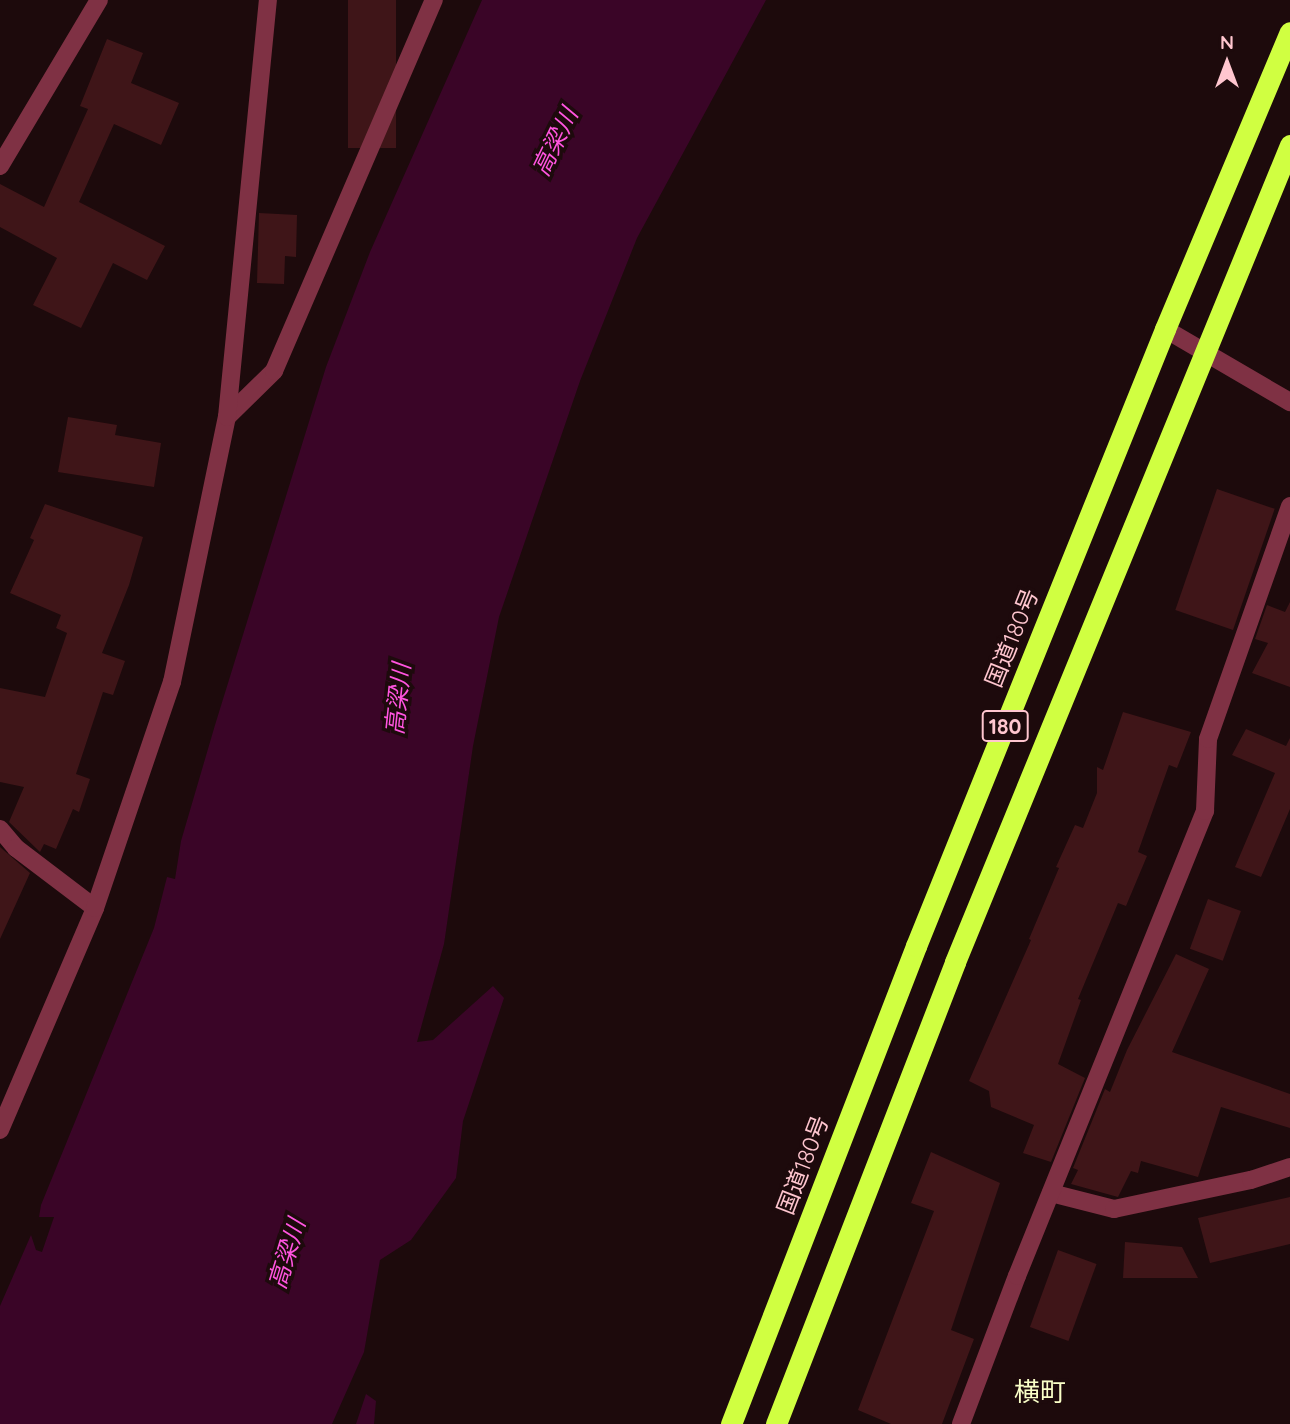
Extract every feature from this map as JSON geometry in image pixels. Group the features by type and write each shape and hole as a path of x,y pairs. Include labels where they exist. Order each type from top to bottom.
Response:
{"highway":[{"name":"国道180号","path":"731,1424 921,933 1166,329 1290,32"},
{"name":"180","path":"776,1424 955,962 1203,351 1290,145"}],"street":[{"path":"0,166 99,0"},
{"path":"0,1130 95,908 172,681 227,417 268,0"},
{"path":"227,417 274,371 434,0"},
{"path":"1166,329 1290,402"},
{"path":"961,1424 1051,1192 1205,811 1208,739 1290,506"},
{"path":"0,829 16,848 95,908"},
{"path":"1051,1192 1114,1209 1251,1181 1290,1167"}],"water":[{"name":"高梁川","path":"482,0 766,0 637,238 580,381 499,617 473,746 444,944 417,1042 433,1040 493,986 504,998 463,1121 456,1178 411,1240 380,1260 364,1352 332,1424 0,1424 0,1306 31,1235 36,1250 42,1252 54,1217 39,1217 41,1205 154,928 167,877 175,879 181,841 215,725 326,367 370,252"},
{"path":"366,1394 376,1401 374,1424 356,1424"}],"building":[{"path":"348,0 396,0 396,148 348,148"},
{"path":"107,39 143,53 131,83 179,103 161,145 114,124 79,202 165,246 147,280 113,263 81,328 33,305 57,258 0,227 0,184 44,207 88,109 80,106"},
{"path":"259,213 297,215 296,257 285,256 284,284 257,283"},
{"path":"68,417 117,425 115,435 161,443 154,487 58,472"},
{"path":"1217,489 1275,509 1233,630 1175,610"},
{"path":"45,504 143,537 129,585 102,653 125,661 113,695 103,692 76,774 90,779 79,812 73,809 56,849 44,844 40,852 9,822 24,787 0,782 0,688 45,697 67,633 56,628 61,615 10,593 34,540 30,538"},
{"path":"1290,602 1290,687 1252,673 1268,643 1255,639 1267,605 1285,612"},
{"path":"1123,712 1191,732 1177,768 1169,765 1138,852 1147,856 1126,906 1118,903 1078,999 1081,1000 1058,1064 1085,1078 1051,1162 1023,1153 1034,1125 991,1107 989,1091 969,1081 1031,940 1029,939 1059,868 1056,867 1075,825 1083,828 1097,793 1097,767 1103,770"},
{"path":"1246,729 1286,746 1290,738 1290,809 1261,877 1235,867 1275,773 1232,755"},
{"path":"0,847 30,873 0,939"},
{"path":"1208,899 1241,911 1223,961 1190,949"},
{"path":"1176,954 1209,969 1172,1052 1290,1094 1290,1128 1221,1107 1198,1177 1141,1161 1138,1173 1131,1171 1118,1197 1071,1184 1078,1170 1073,1168 1105,1089 1110,1092 1127,1050"},
{"path":"931,1152 1000,1183 951,1330 974,1339 942,1424 891,1424 858,1410 934,1211 911,1203"},
{"path":"1290,1197 1290,1244 1210,1263 1198,1218"},
{"path":"1125,1242 1182,1247 1198,1278 1123,1278"},
{"path":"1058,1250 1097,1264 1068,1341 1030,1327"}],"district":[{"name":"横町","path":"1040,1392"}]}
